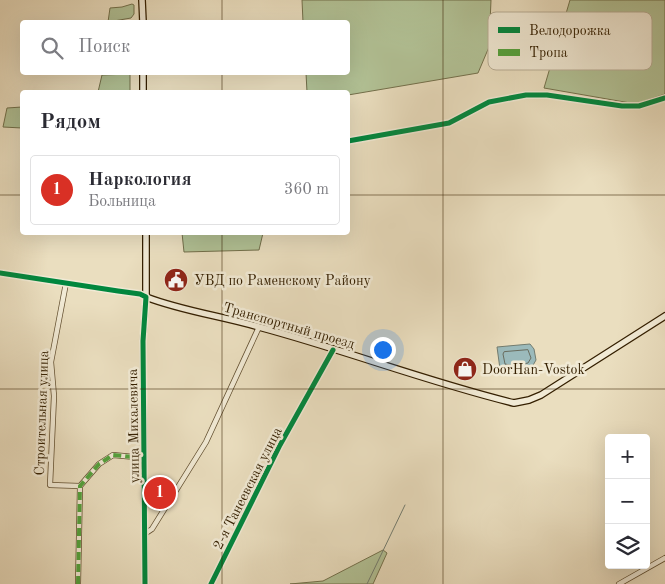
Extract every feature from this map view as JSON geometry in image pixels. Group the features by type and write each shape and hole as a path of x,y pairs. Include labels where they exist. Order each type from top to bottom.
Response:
{"main road":[{"path":"142,0 142,20"},
{"path":"143,75 143,90"},
{"name":"улица Михалевича","path":"146,235 146,297"},
{"name":"Транспортный проезд","path":"146,297 167,305 259,326 333,350 514,403 541,395 665,316"}],"street":[{"path":"350,142 448,123 489,102 526,95 547,95 622,106 638,106 665,98"},
{"name":"Транспортный проезд","path":"0,273 140,294 146,297"},
{"name":"Строительная улица","path":"66,283 52,362 54,396 50,485 80,486"},
{"name":"улица Михалевича","path":"145,584 144,341 146,297"},
{"path":"146,533 152,529 206,442 259,326"},
{"name":"2-я Танеевская улица","path":"211,584 280,445 333,350"},
{"path":"78,584 80,486 99,464 113,456 145,458"},
{"path":"619,584 665,558"}],"green space":[{"path":"302,0 491,0 490,12 488,12 488,49 478,73 350,95 350,90 307,90 306,75 350,75 350,20 303,20"},
{"path":"570,0 665,0 665,94 636,104 544,88 549,70 652,70 652,12 566,12"},
{"path":"134,5 134,14 131,18 108,20 110,8"},
{"path":"102,75 130,75 130,90 98,90"},
{"path":"20,107 20,128 3,127 7,108"},
{"path":"182,235 263,235 259,250 184,252"},
{"path":"383,550 387,553 373,584 290,584 323,581"}],"water":[{"path":"530,344 534,349 536,360 532,367 514,372 500,369 497,347"}],"waterway":[{"path":"367,584 405,505"}],"marked path":[{"path":"78,584 80,486 99,464 113,455 145,458"}],"cycle path":[{"path":"350,141 449,123 489,102 526,95 547,95 622,106 639,106 665,98"},
{"path":"0,273 140,294 146,297 143,341 145,584"},
{"path":"211,584 280,445 333,350"}],"place":[{"name":"УВД по Раменскому Району","path":"176,280"},
{"name":"DoorHan-Vostok","path":"465,369"},
{"name":"Наркология","path":"160,493"}]}
